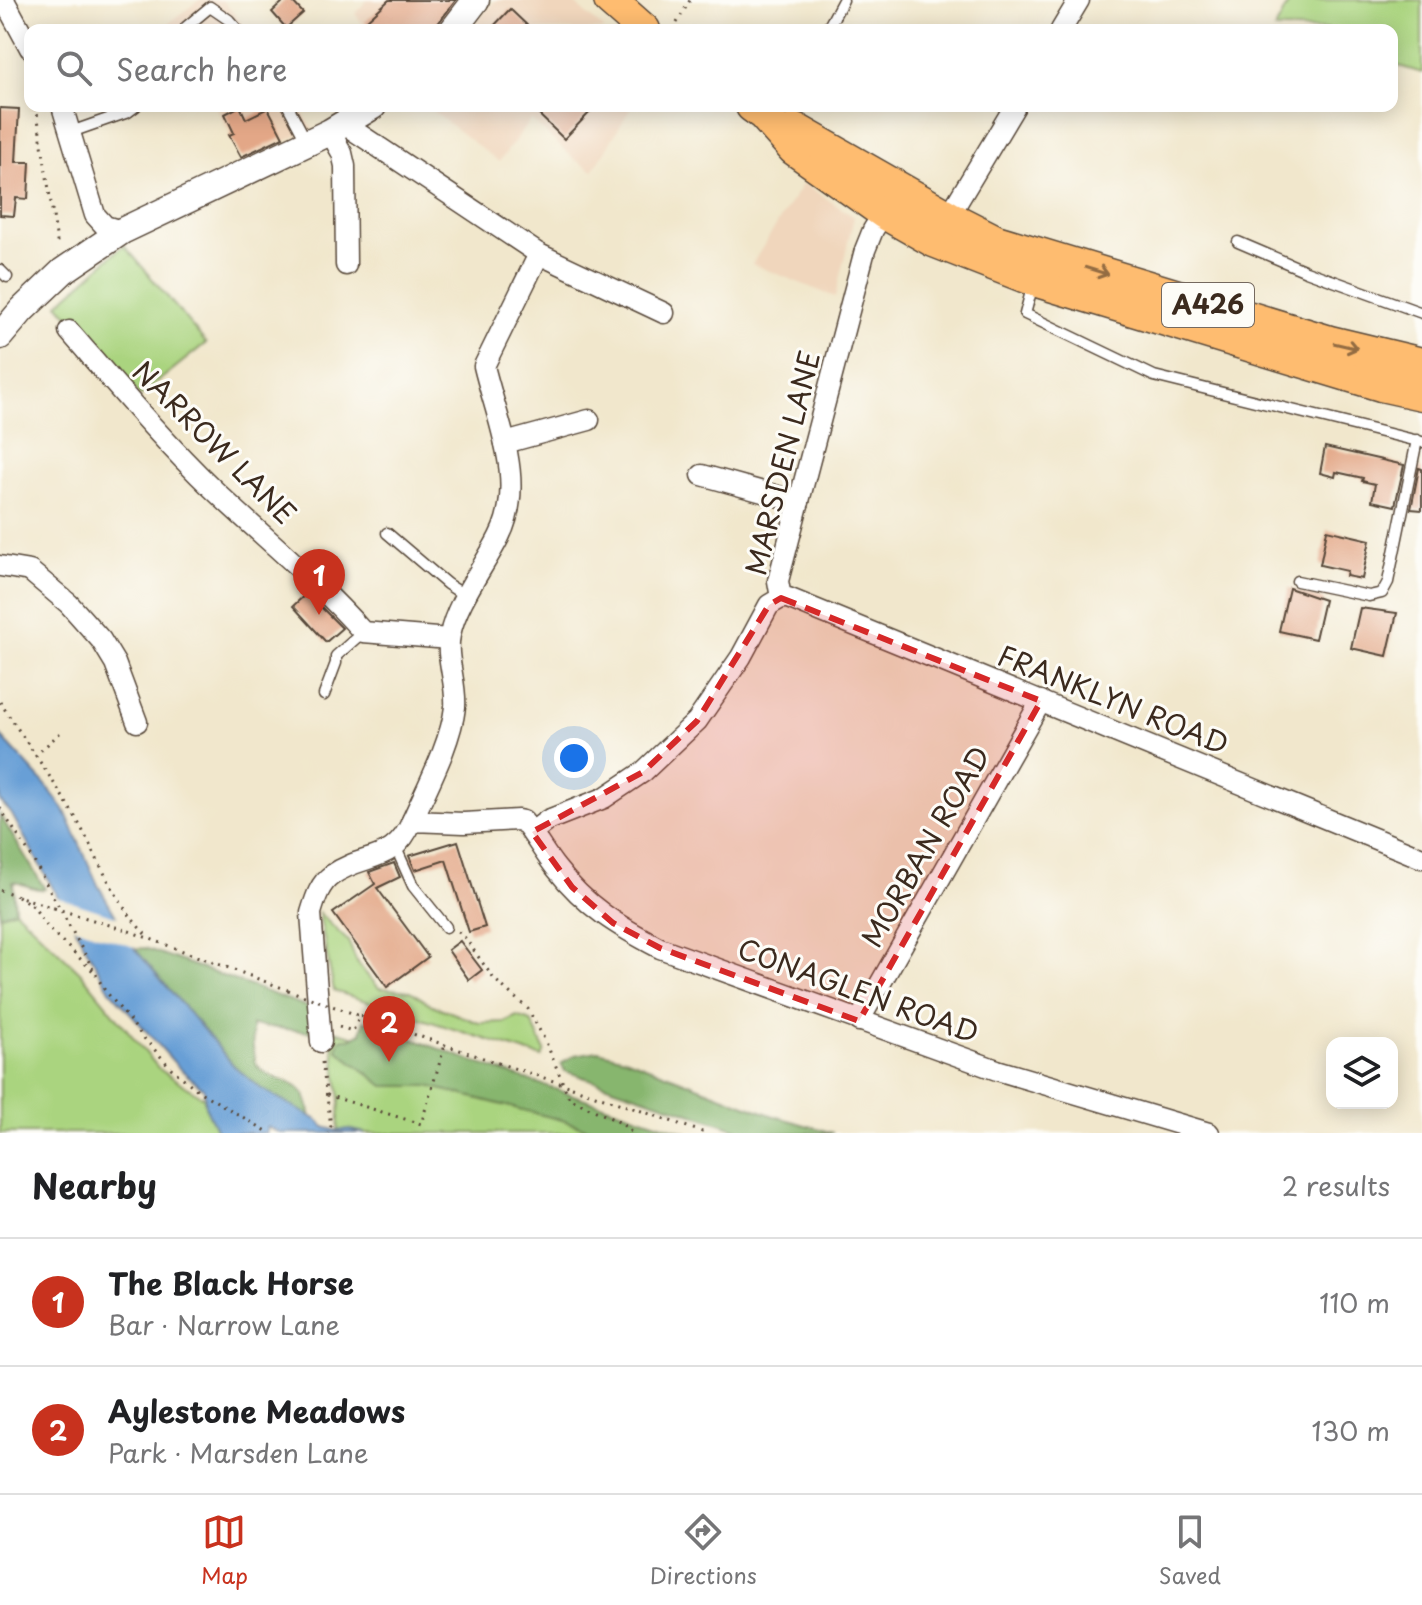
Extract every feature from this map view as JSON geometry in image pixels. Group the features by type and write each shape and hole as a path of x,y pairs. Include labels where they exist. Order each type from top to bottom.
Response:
{"main road":[{"path":"610,0 637,24"},
{"name":"A426","path":"760,112 891,200 941,229 1038,267 1366,380 1422,394"},
{"name":"A426","path":"1038,267 1422,364"}],"street":[{"path":"457,24 475,0"},
{"path":"1065,24 1079,0"},
{"path":"4,4 24,36"},
{"path":"64,112 95,215 105,226 122,231"},
{"path":"0,336 63,271 122,231 327,133 363,112"},
{"path":"941,229 1011,112"},
{"path":"327,133 539,254 664,313"},
{"path":"327,133 342,153 345,166 346,265"},
{"name":"MARSDEN LANE","path":"532,832 548,820 604,798 643,772 697,721 741,657 769,605 781,598 778,581 865,250 891,200"},
{"path":"321,1042 311,913 316,894 331,876 396,848 406,837 449,732 455,708 449,639 453,620 501,534 510,508 505,443 484,366 539,254"},
{"name":"NARROW LANE","path":"69,331 164,440 306,573 363,632"},
{"path":"505,443 589,420"},
{"path":"702,475 799,502"},
{"path":"0,566 30,571 69,604 101,640 115,663 137,722"},
{"name":"FRANKLYN ROAD","path":"781,598 788,598 1422,858"},
{"path":"363,632 449,639"},
{"name":"MORBAN ROAD","path":"859,1021 1041,701"},
{"path":"412,821 518,820 523,821 532,832"},
{"name":"CONAGLEN ROAD","path":"532,832 572,887 613,923 660,948 997,1070 1209,1133"}],"lane":[{"path":"830,24 843,0"},
{"path":"190,24 210,7 233,24"},
{"path":"71,132 128,112"},
{"path":"297,112 327,133"},
{"path":"1238,242 1306,271 1422,313"},
{"path":"1038,267 1025,314 1154,376 1420,441 1388,582 1382,593 1369,596 1297,581"},
{"path":"387,533 467,597"},
{"path":"324,695 336,656 363,632"},
{"path":"396,848 413,886 446,927"}],"path":[{"path":"676,24 690,0"},
{"path":"37,112 63,271"},
{"path":"0,702 77,821 121,903 149,938"},
{"path":"35,756 63,730"},
{"path":"0,808 31,856 104,989 159,1055 200,1092 270,1133"},
{"path":"0,890 129,931 360,1016 705,1133"},
{"path":"18,896 33,906 48,928 96,974"},
{"path":"446,927 463,935 494,979 528,1009 546,1042 569,1098 621,1123 632,1133"},
{"path":"319,1021 353,1031 360,1016"},
{"path":"321,1042 331,1126 328,1133"},
{"path":"327,1095 421,1124 446,1044"}],"highlighted area":[{"path":"781,598 1041,701 859,1021 660,948 613,923 572,887 532,832 643,772 697,721 769,605"}],"shaded area":[{"path":"199,0 222,0 243,24 168,24"},
{"path":"367,0 462,0 440,24 363,24 355,14"},
{"path":"496,0 570,0 598,24 474,24"},
{"path":"219,112 302,112 313,129 243,160"},
{"path":"434,112 628,112 593,171 574,159 531,119 499,162"},
{"path":"803,183 854,217 835,297 752,264"}],"green space":[{"path":"1290,0 1422,0 1422,73 1398,66 1398,24 1278,24"},
{"path":"124,245 206,343 140,396 58,304"},
{"path":"0,815 45,889 13,882 15,910 0,915"},
{"path":"15,910 80,972 159,1069 204,1098 218,1133 0,1133 0,915"},
{"path":"319,913 348,941 358,965 379,988 410,991 432,1005 479,1023 504,1022 517,1016 531,1021 545,1051 542,1057 334,991"},
{"path":"145,948 311,1008 310,1032 252,1025 256,1063 266,1073 301,1091 311,1117 260,1088 234,1066 135,949"},
{"path":"364,1021 480,1064 687,1133 600,1133 562,1120 428,1086 384,1086 337,1050 340,1039 350,1039 361,1033"},
{"path":"331,1030 556,1093 670,1133 338,1133 340,1100"},
{"path":"598,1051 625,1058 771,1115 833,1133 749,1133 565,1071 561,1064 575,1055"}],"water":[{"path":"0,735 64,809 98,885 135,949 234,1066 260,1088 319,1121 324,1127 365,1133 280,1133 267,1127 266,1133 218,1133 205,1106 204,1089 179,1068 109,989 11,813 0,801"}],"pier":[{"path":"53,896 121,918 140,949 68,925"}],"building":[{"path":"285,0 291,0 303,13 291,24 282,24 272,12"},
{"path":"389,0 456,0 438,24 365,22"},
{"path":"510,9 526,24 496,24"},
{"path":"0,108 19,109 16,162 30,162 28,199 16,198 14,216 0,215"},
{"path":"243,112 246,119 260,112 270,112 283,137 241,157 229,135 234,133 225,114"},
{"path":"536,112 590,112 564,139"},
{"path":"1325,447 1404,465 1395,506 1372,501 1375,484 1362,481 1363,478 1336,472 1335,477 1320,473"},
{"path":"1419,468 1422,469 1422,510 1411,509"},
{"path":"1327,530 1370,540 1362,579 1346,576 1347,571 1320,565"},
{"path":"1289,588 1324,600 1315,639 1279,631"},
{"path":"307,593 342,628 326,642 293,606"},
{"path":"1360,608 1397,613 1387,656 1351,648"},
{"path":"458,841 485,927 469,932 446,860 415,870 409,856"},
{"path":"394,863 400,877 377,888 428,957 387,987 333,913 375,884 369,872"},
{"path":"460,941 482,970 469,980 448,950"}],"place":[{"name":"The Black Horse","path":"319,615"},
{"name":"Aylestone Meadows","path":"389,1062"}]}
